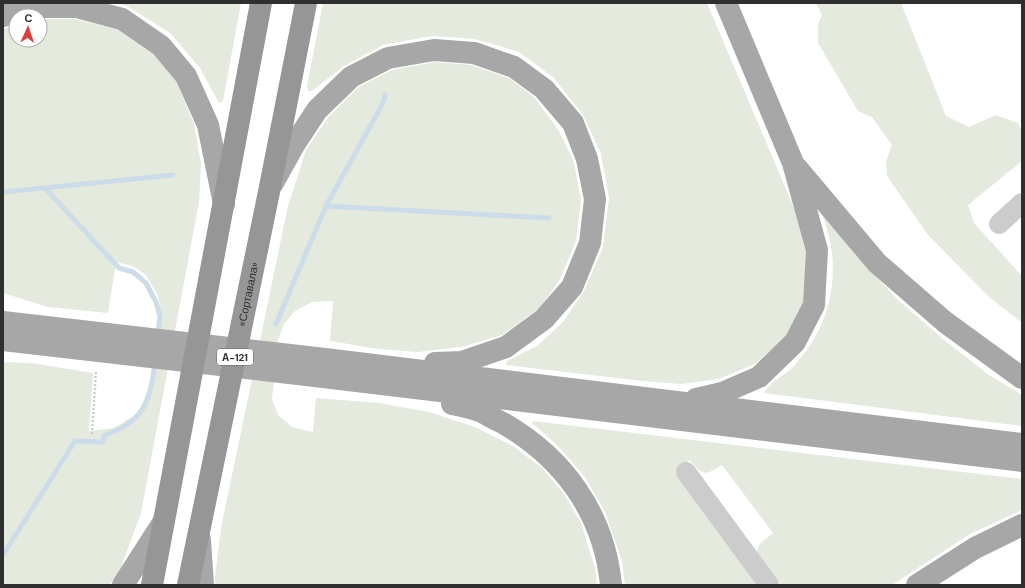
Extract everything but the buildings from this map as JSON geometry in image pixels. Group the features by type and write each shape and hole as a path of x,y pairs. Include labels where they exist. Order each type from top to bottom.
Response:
{"highway":[{"path":"152,585 261,3"},
{"name":"«Сортавала»","path":"188,585 270,187 306,3"}],"main road":[{"path":"683,402 722,393 759,376 795,342 814,306 817,250 793,163 726,3"},
{"path":"3,16 29,7 77,7 122,19 161,46 186,76 208,125 224,204"},
{"path":"270,187 294,145 317,110 351,77 388,58 434,50 474,53 514,67 544,89 573,124 587,159 595,199 590,243 572,287 544,320 506,347 462,362 377,375"},
{"path":"793,163 877,263 945,322 1022,378"},
{"path":"3,312 15,339"},
{"path":"3,322 15,339 98,352 324,368 1022,461"},
{"path":"377,375 683,402 1022,444"},
{"path":"377,375 482,412 519,433 551,459 574,485 593,518 609,565 611,585"},
{"path":"123,585 164,520"},
{"path":"917,585 975,548 1022,525"},
{"path":"200,527 203,585"}],"lane":[{"path":"999,224 1022,203"},
{"path":"686,472 769,585"}],"path":[{"path":"92,434 98,352"}],"shaded area":[{"path":"119,3 241,3 223,101 219,103 200,68 170,33 127,6"},
{"path":"323,3 707,3 797,215 806,252 804,301 789,334 755,364 719,379 681,384 642,381 506,365 507,361 537,346 563,322 584,291 603,247 609,198 601,154 583,115 553,77 519,52 475,39 431,36 383,45 344,66 312,91 308,91 307,86"},
{"path":"816,3 901,3 946,116 969,127 996,115 1018,123 1022,131 1022,161 968,205 974,223 1022,276 1022,323 989,297 928,235 887,176 886,161 892,145 872,117 858,111 818,43 818,24 822,15"},
{"path":"48,19 75,19 117,29 154,55 176,80 194,124 201,164 199,202 141,513 119,573 109,585 3,585 3,362 32,363 93,373 89,431 114,428 135,415 148,397 154,378 162,318 158,296 145,274 132,266 116,262 108,313 48,307 3,293 3,29 8,27 8,48 48,48"},
{"path":"435,62 471,65 509,78 534,97 559,131 574,162 581,200 576,241 560,279 540,308 502,335 461,347 418,352 378,349 330,341 333,301 312,302 295,311 284,324 278,340 272,399 278,415 292,427 313,432 316,398 379,403 429,412 475,427 513,446 542,468 564,494 581,523 595,568 597,585 215,585 221,528 288,206 306,150 329,116 359,87 392,70"},
{"path":"825,213 854,253 898,300 943,339 989,375 1022,395 1022,426 764,393 773,382 793,367 804,354 813,340 827,311 833,279 833,263 831,246 823,216"},
{"path":"533,421 1022,479 1022,510 970,534 892,585 781,585 757,553 757,549 760,544 773,533 722,465 705,473 698,469 690,460 675,472 758,585 625,585 622,561 605,512 585,477 557,445 532,423"}],"waterway":[{"path":"276,324 326,206 383,103 385,95"},
{"path":"3,192 173,175"},
{"path":"45,188 119,268 133,272 146,283 156,302 160,316 158,334"},
{"path":"326,206 549,218"},
{"path":"3,555 75,441 103,442 105,435 118,430 136,417 143,408 151,388 155,362"}]}
